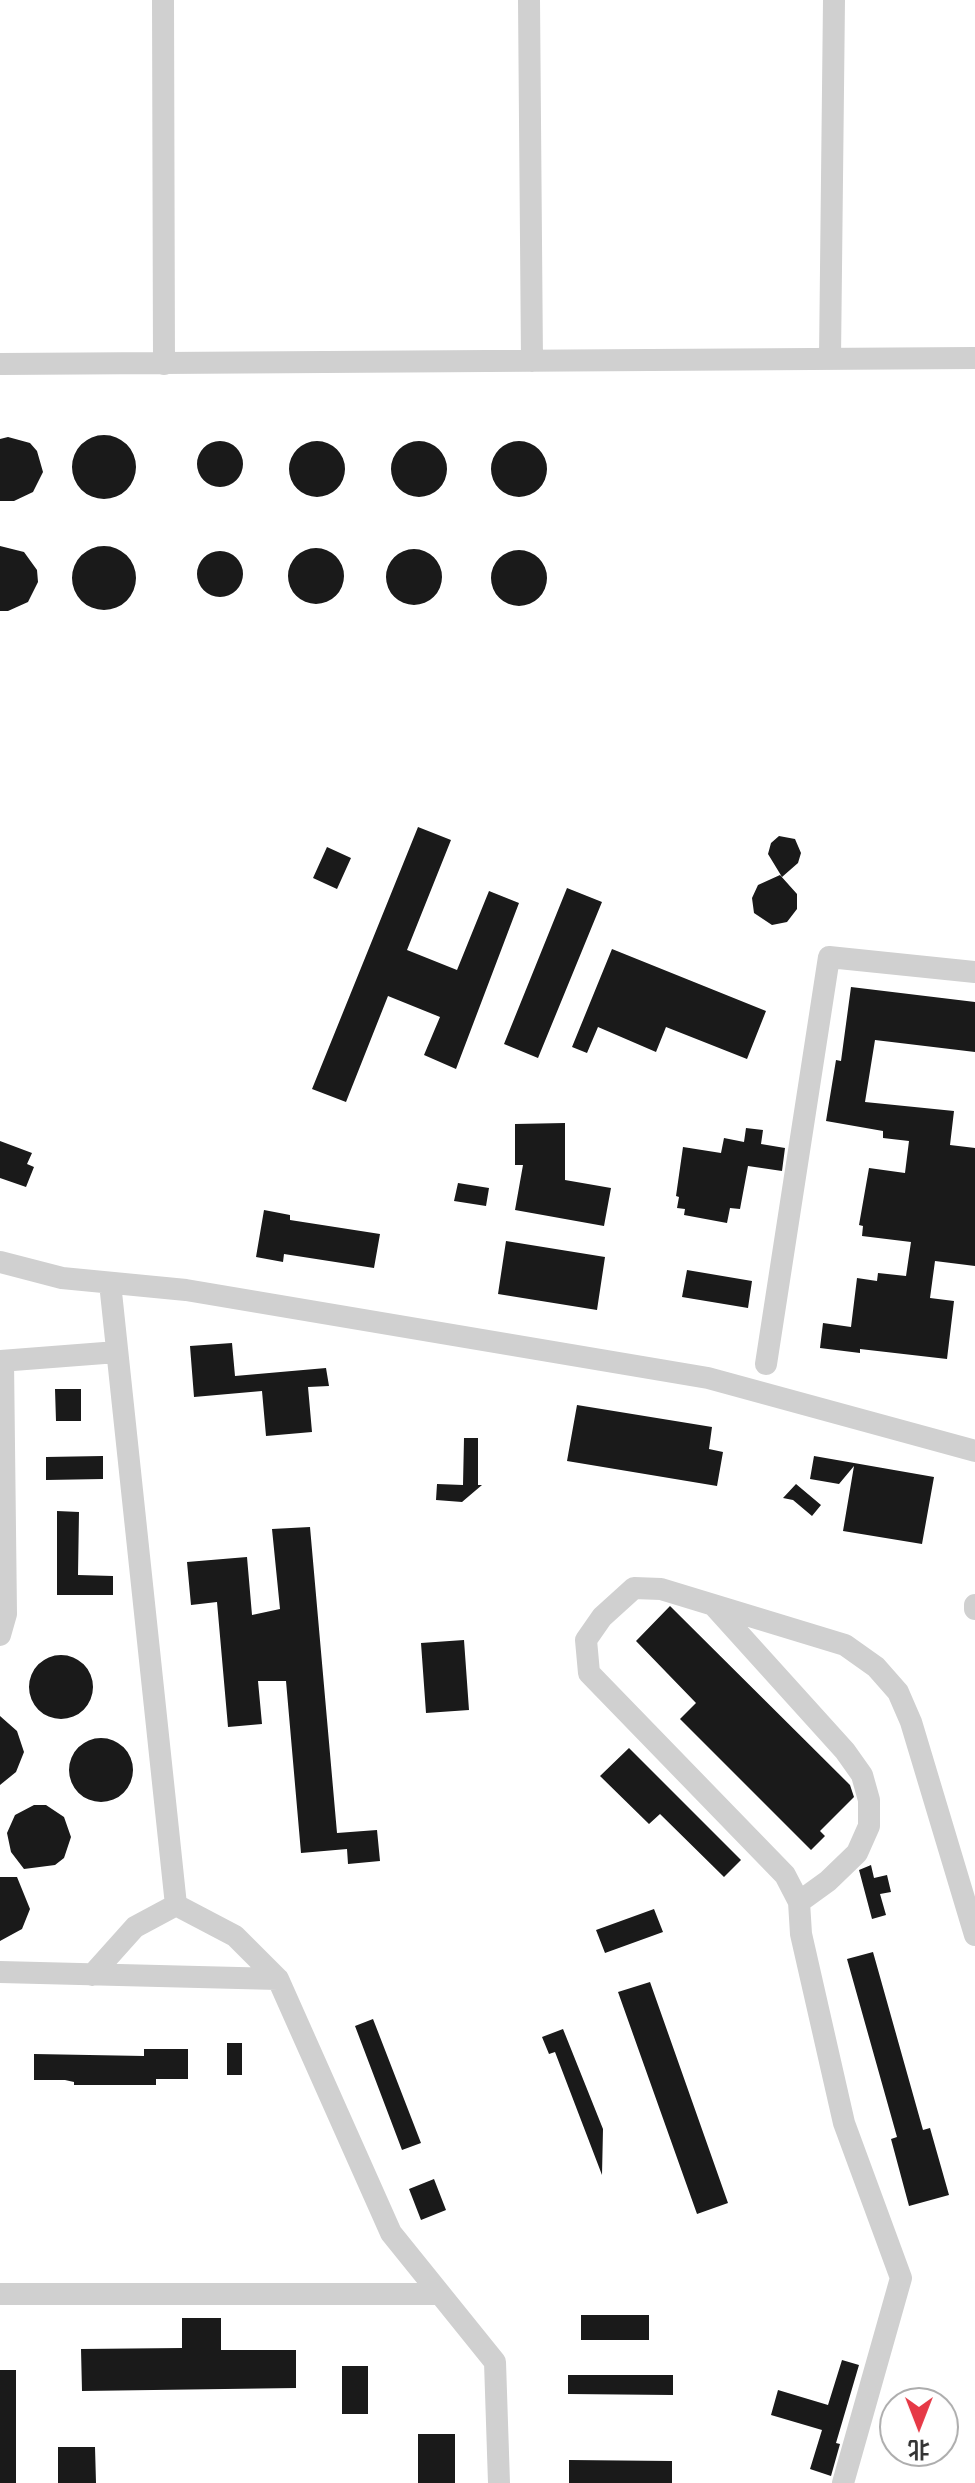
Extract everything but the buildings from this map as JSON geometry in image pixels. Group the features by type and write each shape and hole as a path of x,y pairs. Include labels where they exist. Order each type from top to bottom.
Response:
{"street":[{"path":"163,0 164,364"},
{"path":"529,0 532,361"},
{"path":"830,358 834,0"},
{"path":"0,364 975,358"},
{"path":"766,1364 829,957 975,972"},
{"path":"0,1262 62,1278 186,1290 708,1378 975,1451"},
{"path":"110,1283 176,1905"},
{"path":"0,1635 6,1614 1,1361 117,1352"},
{"path":"843,2483 901,2278 844,2123 801,1934 799,1902 785,1875 600,1688 589,1673 586,1640 602,1617 634,1588 661,1589 845,1645 876,1667 898,1692 911,1722 975,1935"},
{"path":"713,1605 845,1751 862,1775 869,1800 869,1826 857,1853 828,1881 799,1902"},
{"path":"92,1975 135,1927 176,1905"},
{"path":"176,1905 235,1936 278,1979 391,2233 495,2362 499,2483"},
{"path":"0,1972 278,1979"},
{"path":"0,2294 440,2294"}]}
